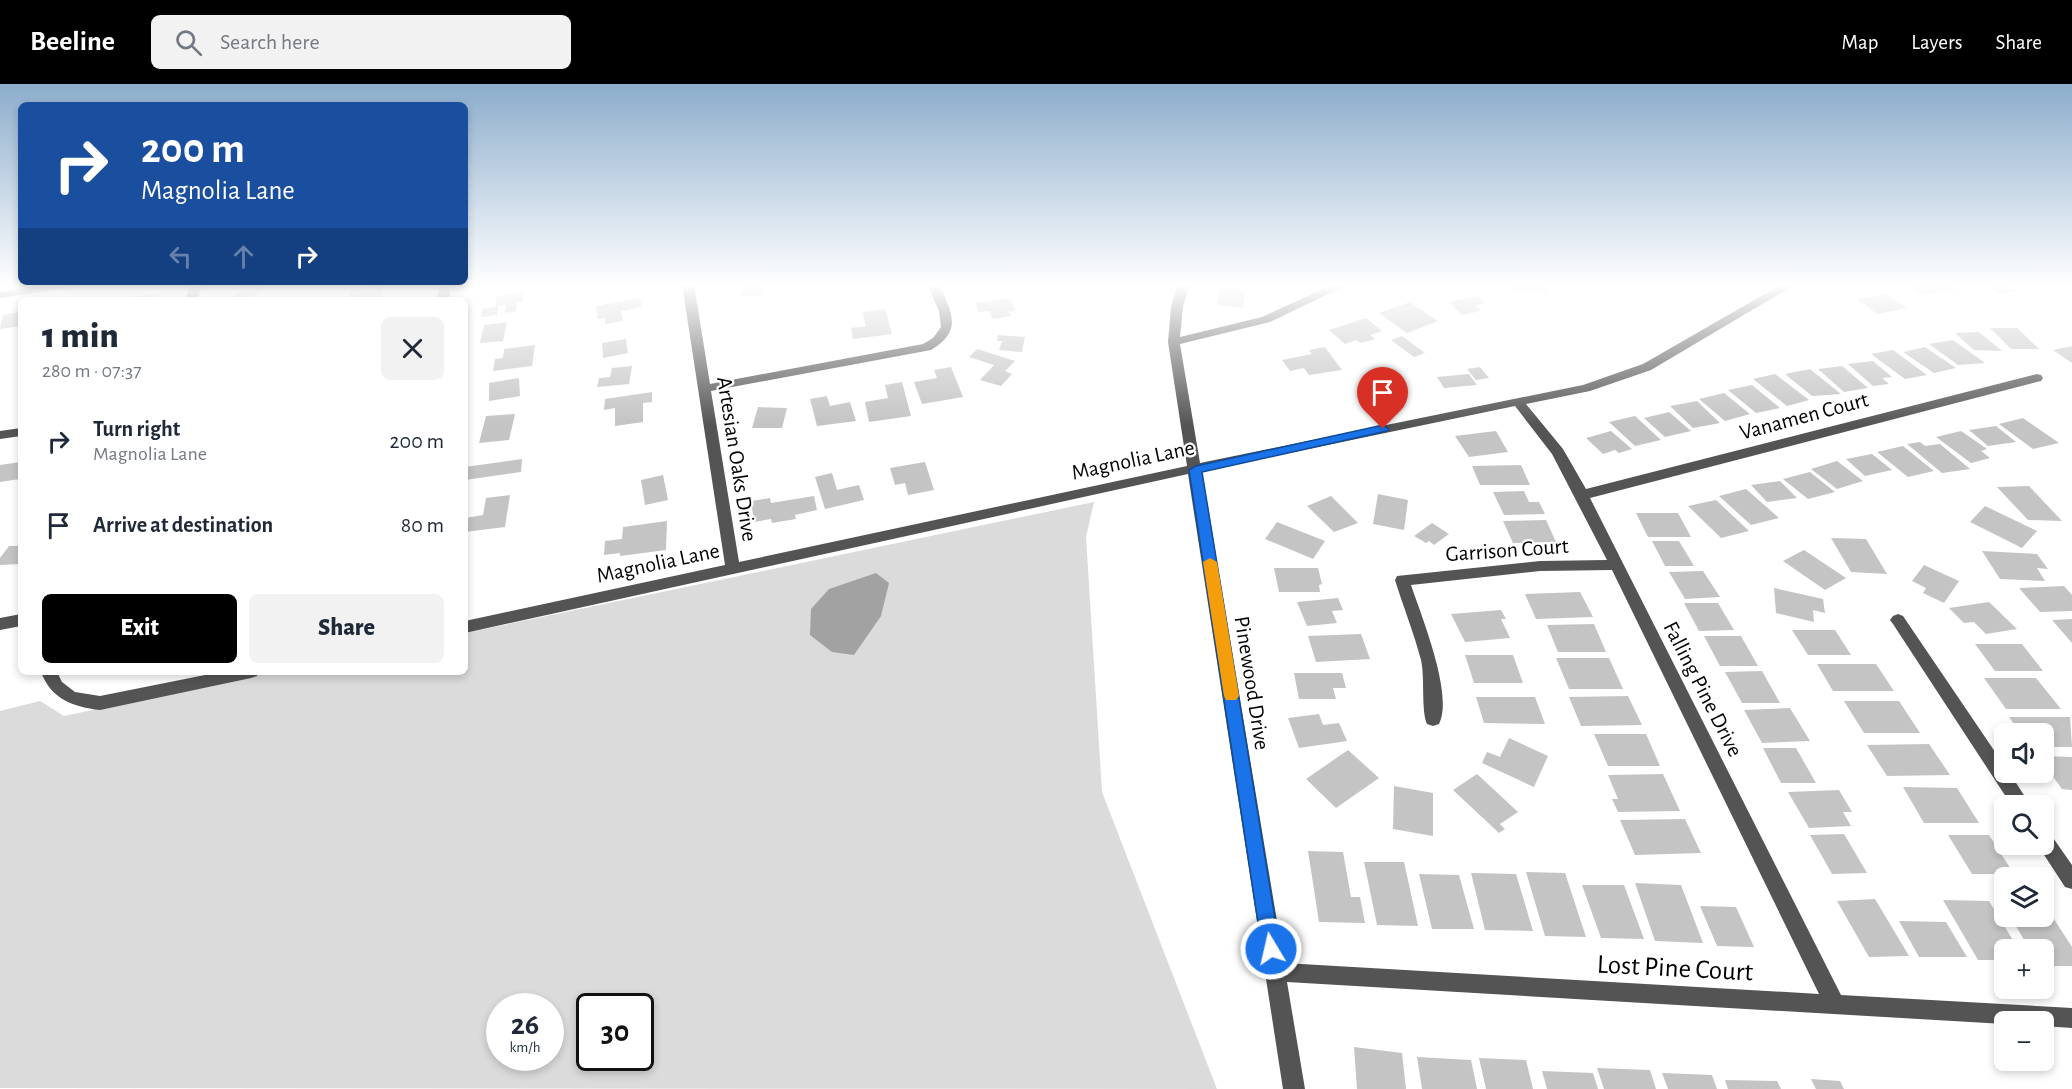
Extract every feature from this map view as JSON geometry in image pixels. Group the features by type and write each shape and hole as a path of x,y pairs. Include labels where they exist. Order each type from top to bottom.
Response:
{"street":[{"name":"Artesian Oaks Drive","path":"695,331 733,570"},
{"path":"704,389 920,349 935,343 946,331"},
{"name":"Pinewood Drive","path":"1175,331 1174,342 1294,1089"},
{"path":"1174,342 1229,331"},
{"name":"Magnolia Lane","path":"468,626 1196,470 1316,442 1586,388 1647,367 1709,331"},
{"name":"Vanamen Court","path":"1582,495 2037,378"},
{"name":"Falling Pine Drive","path":"1518,402 1558,452 1582,495 1835,1004"},
{"path":"0,435 18,432"},
{"name":"Garrison Court","path":"1433,719 1433,687 1429,660 1402,580 1540,566 1616,565"},
{"path":"1898,620 2015,795"},
{"path":"0,624 18,621"},
{"path":"50,675 63,693 78,702 100,703 235,675"},
{"path":"2054,854 2072,881"},
{"name":"Lost Pine Court","path":"1275,972 2072,1018"}],"shaded area":[{"path":"1094,502 1086,537 1102,792 1217,1089 0,1088 0,711 40,701 64,716 260,675 468,675 468,632"},
{"path":"876,573 889,583 881,616 854,655 832,652 810,635 811,609 829,589"}],"building":[{"path":"483,331 505,331 503,341 480,343"},
{"path":"852,331 891,331 892,334 853,339"},
{"path":"1330,331 1382,331 1370,335 1375,339 1361,343 1356,340 1345,344"},
{"path":"1993,331 2020,331 2039,349 2011,349"},
{"path":"1979,332 2002,351 1974,350 1955,333"},
{"path":"998,335 1025,337 1022,352 999,350 1002,341 997,341"},
{"path":"1402,336 1425,353 1414,357 1391,340"},
{"path":"626,339 628,353 603,358 602,343"},
{"path":"1953,340 1985,363 1958,365 1929,344"},
{"path":"535,345 532,366 493,371 495,359 503,358 504,349"},
{"path":"2072,346 2072,363 2053,350"},
{"path":"1325,347 1342,370 1309,375 1304,368 1290,371 1282,360 1312,354 1309,350"},
{"path":"1925,347 1956,368 1934,373 1903,352"},
{"path":"977,349 1015,361 1005,371 1012,374 1001,386 980,380 994,365 969,357"},
{"path":"1893,350 1927,375 1905,379 1871,354"},
{"path":"1873,361 1892,377 1882,378 1889,384 1873,386 1848,364"},
{"path":"632,366 629,384 597,387 599,378 610,377 612,368"},
{"path":"1842,366 1868,388 1844,392 1818,369"},
{"path":"951,367 963,397 922,404 914,382 937,378 934,370"},
{"path":"1480,367 1489,378 1476,380 1467,369"},
{"path":"1810,369 1841,394 1812,396 1785,374"},
{"path":"1469,374 1477,385 1444,388 1437,377"},
{"path":"1775,374 1809,400 1787,406 1753,379"},
{"path":"519,378 520,396 489,401 489,383"},
{"path":"902,382 911,416 869,422 865,402 888,398 885,385"},
{"path":"1752,385 1780,408 1756,413 1728,390"},
{"path":"652,392 652,402 643,403 643,422 615,426 615,408 604,410 605,399"},
{"path":"1724,393 1750,414 1725,421 1699,399"},
{"path":"827,396 830,406 850,402 856,421 817,426 810,399"},
{"path":"1697,401 1720,423 1693,428 1670,406"},
{"path":"758,407 787,408 782,428 752,428"},
{"path":"1669,412 1691,431 1665,437 1644,418"},
{"path":"515,414 509,440 479,443 486,416"},
{"path":"1635,416 1661,440 1635,446 1609,422"},
{"path":"2023,418 2059,443 2033,449 1999,424"},
{"path":"1996,426 2016,442 1988,446 1969,430"},
{"path":"1496,431 1508,452 1469,457 1455,436"},
{"path":"1611,431 1632,449 1619,453 1615,450 1603,454 1586,438"},
{"path":"1961,431 1987,449 1981,451 1990,458 1971,463 1936,437"},
{"path":"1920,442 1925,446 1940,444 1970,469 1942,473 1907,444"},
{"path":"1903,446 1934,471 1908,477 1877,452"},
{"path":"1872,454 1892,470 1865,476 1846,459"},
{"path":"522,459 521,472 468,480 468,467"},
{"path":"1837,461 1863,481 1837,489 1811,469"},
{"path":"18,462 18,479 0,482 0,465"},
{"path":"925,462 934,490 908,495 905,483 895,485 890,468"},
{"path":"1521,465 1530,485 1480,485 1472,466"},
{"path":"1810,472 1835,492 1808,499 1783,479"},
{"path":"832,473 837,490 859,485 864,500 825,509 815,477"},
{"path":"663,475 668,500 645,505 641,480"},
{"path":"1780,481 1797,498 1767,502 1751,485"},
{"path":"2029,486 2062,521 2028,520 1997,487"},
{"path":"1746,489 1779,518 1751,525 1719,496"},
{"path":"1524,491 1529,502 1539,502 1545,514 1504,515 1493,492"},
{"path":"1378,494 1408,500 1404,530 1373,524"},
{"path":"510,495 505,527 468,532 468,518 483,515 486,498"},
{"path":"814,496 817,510 795,515 796,519 772,523 771,519 754,522 751,501 770,498 771,503"},
{"path":"1331,496 1358,523 1334,532 1307,506"},
{"path":"1716,500 1749,531 1721,538 1688,506"},
{"path":"1985,506 2037,531 2022,548 1970,522"},
{"path":"1636,513 1678,513 1691,537 1648,537"},
{"path":"1546,520 1556,542 1513,543 1503,521"},
{"path":"667,521 666,550 620,556 620,553 604,555 605,541 622,539 623,527"},
{"path":"1277,522 1325,541 1313,559 1265,539"},
{"path":"1432,523 1449,534 1434,545 1414,536"},
{"path":"1831,538 1866,539 1887,574 1851,572"},
{"path":"1652,541 1679,541 1694,566 1665,566"},
{"path":"9,546 18,546 18,564 0,565 0,558"},
{"path":"1804,550 1846,578 1825,590 1783,561"},
{"path":"1982,551 2037,554 2048,569 2037,568 2045,581 2000,579"},
{"path":"1924,565 1959,581 1944,603 1923,593 1926,588 1912,581"},
{"path":"1274,568 1318,568 1322,584 1319,585 1320,592 1279,592"},
{"path":"1703,571 1720,597 1685,599 1669,572"},
{"path":"2064,586 2072,595 2072,611 2040,612 2019,588"},
{"path":"1774,588 1823,599 1825,613 1813,610 1814,622 1776,613"},
{"path":"1580,592 1593,617 1536,619 1525,594"},
{"path":"1338,598 1343,610 1332,611 1337,623 1307,626 1297,602"},
{"path":"1989,602 2017,629 1986,634 1974,622 1964,623 1949,608"},
{"path":"1684,603 1718,603 1734,630 1699,631"},
{"path":"1501,610 1506,619 1501,619 1510,638 1465,642 1451,614"},
{"path":"2072,619 2072,643 2052,620"},
{"path":"1594,624 1606,652 1558,652 1547,625"},
{"path":"1792,630 1835,630 1851,655 1808,655"},
{"path":"1361,634 1370,659 1316,662 1308,636"},
{"path":"1704,636 1741,636 1758,666 1720,666"},
{"path":"1975,644 2022,644 2043,671 1995,671"},
{"path":"1465,655 1513,655 1523,683 1474,683"},
{"path":"1556,658 1609,658 1623,689 1569,689"},
{"path":"1817,664 1876,664 1894,691 1833,691"},
{"path":"1762,671 1780,703 1742,703 1725,672"},
{"path":"1294,673 1342,673 1346,688 1333,688 1336,699 1299,699"},
{"path":"1984,678 2036,678 2061,709 2006,709"},
{"path":"1628,696 1642,725 1581,726 1569,697"},
{"path":"1476,697 1535,697 1545,724 1484,723"},
{"path":"1844,701 1899,701 1920,733 1864,733"},
{"path":"1790,708 1810,741 1762,743 1744,710"},
{"path":"1319,714 1323,725 1339,723 1347,741 1299,748 1288,718"},
{"path":"2009,717 2070,717 2072,747 2054,747 2054,723 2013,723"},
{"path":"1594,734 1646,734 1660,766 1608,766"},
{"path":"1509,738 1548,756 1534,787 1482,763 1487,752 1500,757"},
{"path":"1929,744 1950,775 1887,776 1867,745"},
{"path":"1763,748 1796,748 1816,783 1781,783"},
{"path":"1348,750 1379,778 1336,808 1306,779"},
{"path":"2054,756 2072,757 2072,790 2062,789 2054,778"},
{"path":"1477,774 1518,812 1500,824 1505,829 1499,833 1453,790"},
{"path":"1663,774 1680,811 1618,812 1612,799 1618,799 1608,775"},
{"path":"1394,786 1433,793 1433,836 1393,829"},
{"path":"1903,787 1957,788 1979,823 1924,823"},
{"path":"1839,790 1852,812 1843,812 1851,826 1809,828 1788,792"},
{"path":"1685,819 1701,853 1635,855 1620,820"},
{"path":"1844,834 1867,873 1832,874 1810,835"},
{"path":"1948,835 1989,835 1994,843 1994,855 2002,855 2010,867 1994,867 1994,874 1972,874"},
{"path":"1308,851 1343,852 1351,897 1360,897 1365,923 1319,922"},
{"path":"1364,862 1404,862 1418,926 1377,925"},
{"path":"1526,872 1565,873 1586,937 1545,936"},
{"path":"1471,873 1516,874 1533,931 1485,930"},
{"path":"1419,874 1459,875 1474,929 1432,929"},
{"path":"1635,883 1681,885 1703,943 1655,941"},
{"path":"1582,885 1624,885 1644,939 1601,938"},
{"path":"1875,899 1909,956 1869,957 1837,901"},
{"path":"1943,900 1989,901 1994,909 1994,927 2005,927 2012,939 1994,939 1994,960 1978,960"},
{"path":"1700,906 1736,907 1754,947 1717,946"},
{"path":"2054,919 2072,947 2072,966 2054,966 2054,939 2024,939 2016,927 2054,927"},
{"path":"1899,921 1946,922 1967,957 1919,957"},
{"path":"1354,1047 1402,1053 1406,1089 1357,1089"},
{"path":"1417,1057 1471,1060 1477,1089 1422,1089"},
{"path":"1479,1058 1526,1060 1533,1089 1486,1089"},
{"path":"1597,1068 1650,1070 1656,1089 1604,1089"},
{"path":"1542,1071 1593,1073 1598,1089 1547,1089"},
{"path":"1662,1073 1712,1075 1717,1089 1668,1089"},
{"path":"1811,1079 1840,1081 1844,1089 1816,1089"},
{"path":"1725,1080 1777,1081 1781,1089 1728,1089"}],"slow traffic":[{"path":"1210,562 1231,696"}],"route":[{"path":"1271,949 1196,470 1383,429"}]}
